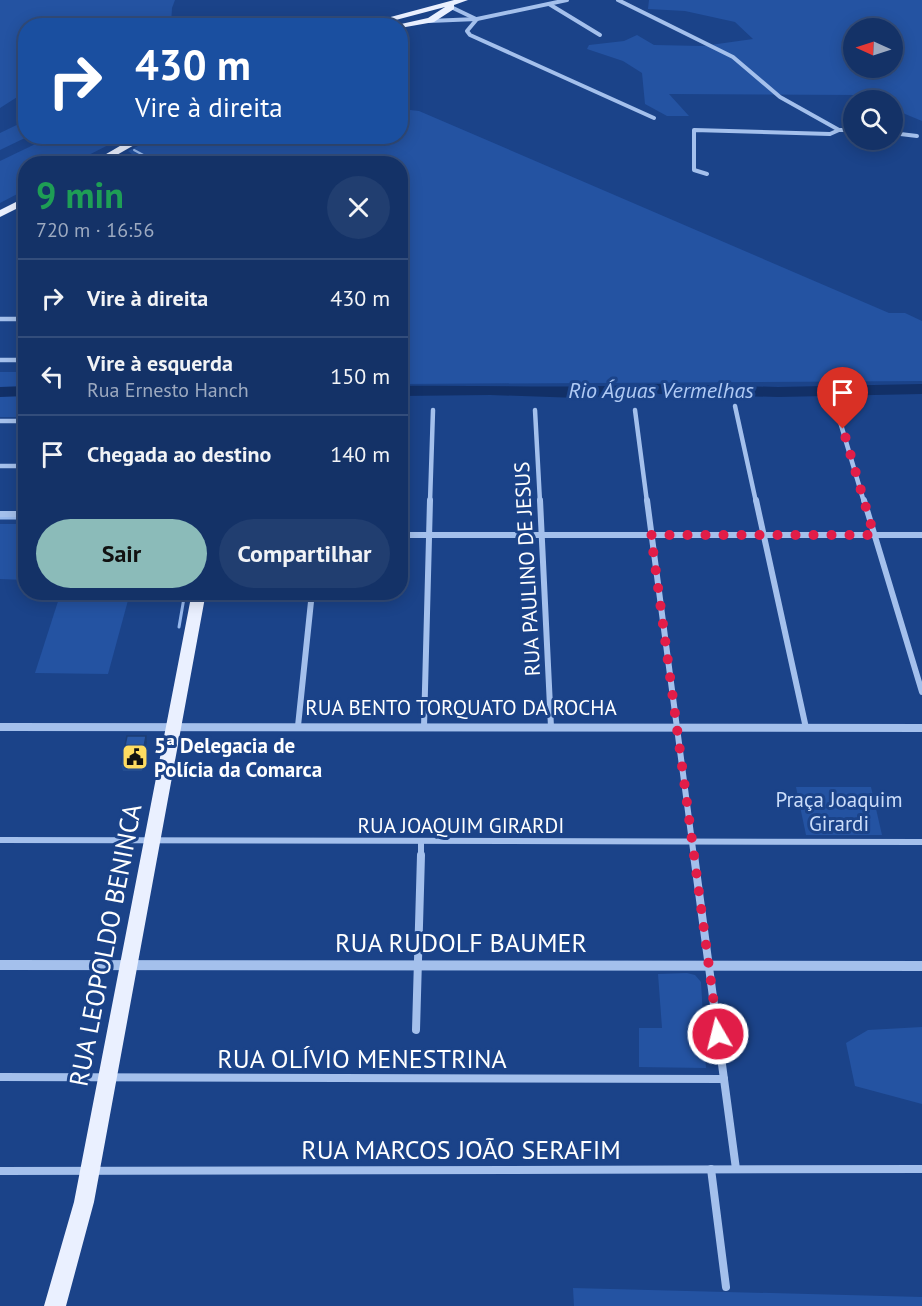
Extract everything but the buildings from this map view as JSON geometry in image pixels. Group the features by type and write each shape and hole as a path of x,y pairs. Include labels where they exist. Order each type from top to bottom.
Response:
{"main road":[{"path":"391,18 458,3"},
{"path":"408,24 430,20 458,3"},
{"path":"408,18 407,16 413,12"},
{"path":"408,19 430,20"},
{"path":"109,156 130,144"},
{"path":"121,156 125,147"},
{"path":"0,214 18,204"},
{"name":"RUA LEOPOLDO BENINCA","path":"55,1306 78,1233 198,600"}],"street":[{"path":"430,20 477,19 567,0"},
{"path":"618,0 733,57 780,97 839,130"},
{"path":"458,3 477,19"},
{"path":"549,4 600,35"},
{"path":"477,19 467,31 470,35 654,117"},
{"path":"707,174 694,170 694,130 830,134 843,130"},
{"path":"903,134 917,136"},
{"path":"0,319 18,319"},
{"path":"0,360 18,360"},
{"path":"735,406 806,728"},
{"path":"836,408 922,692"},
{"path":"424,727 433,410"},
{"name":"RUA PAULINO DE JESUS","path":"535,410 551,727"},
{"path":"635,410 736,1169"},
{"path":"0,421 18,421"},
{"path":"0,466 18,466"},
{"path":"0,514 18,514"},
{"path":"408,535 922,536"},
{"path":"298,726 311,600"},
{"name":"RUA BENTO TORQUATO DA ROCHA","path":"0,727 922,728"},
{"name":"RUA JOAQUIM GIRARDI","path":"0,840 922,842"},
{"path":"416,1030 421,841"},
{"name":"RUA RUDOLF BAUMER","path":"0,965 922,966"},
{"name":"RUA OLÍVIO MENESTRINA","path":"0,1077 724,1080"},
{"path":"711,1169 726,1287"},
{"name":"RUA MARCOS JOÃO SERAFIM","path":"0,1172 922,1169"}],"green space":[{"path":"0,0 175,0 171,18 18,18 18,96 0,108"},
{"path":"649,0 922,0 922,121 903,113 903,90 843,90 843,95 669,94 689,116 667,116 645,104 642,73 623,61 587,49 589,45 624,41 637,35 654,45 703,46 753,39 735,22 685,11 648,9"},
{"path":"408,110 419,111 889,313 905,313 922,321 922,381 408,384 408,156 135,156 128,151 142,144 408,144"},
{"path":"18,124 18,141 0,150 0,133"},
{"path":"35,144 110,144 87,156 18,156 18,194 0,203 0,161"},
{"path":"0,372 18,372 18,417 0,417"},
{"path":"0,524 18,524 18,580 0,579"},
{"path":"58,600 128,600 108,674 35,673"},
{"name":"Praça Joaquim Girardi","path":"796,787 871,787 882,835 806,835"},
{"path":"658,974 695,975 701,982 706,1068 639,1067 639,1028 662,1028"},
{"path":"922,1027 922,1104 855,1086 846,1043 868,1030"},
{"path":"573,1288 922,1297 922,1306 574,1306"}],"waterway":[{"path":"134,150 145,156"},
{"name":"Rio Águas Vermelhas","path":"408,391 490,390 579,393 658,389 778,392 922,389"},
{"name":"Rio Águas Vermelhas","path":"0,392 18,391"},
{"path":"0,518 18,518"},
{"path":"179,627 184,600"}],"place":[{"name":"5ª Delegacia de Polícia da Comarca","path":"135,757"}],"route":[{"path":"718,1034 651,535 874,535 843,429"}]}
